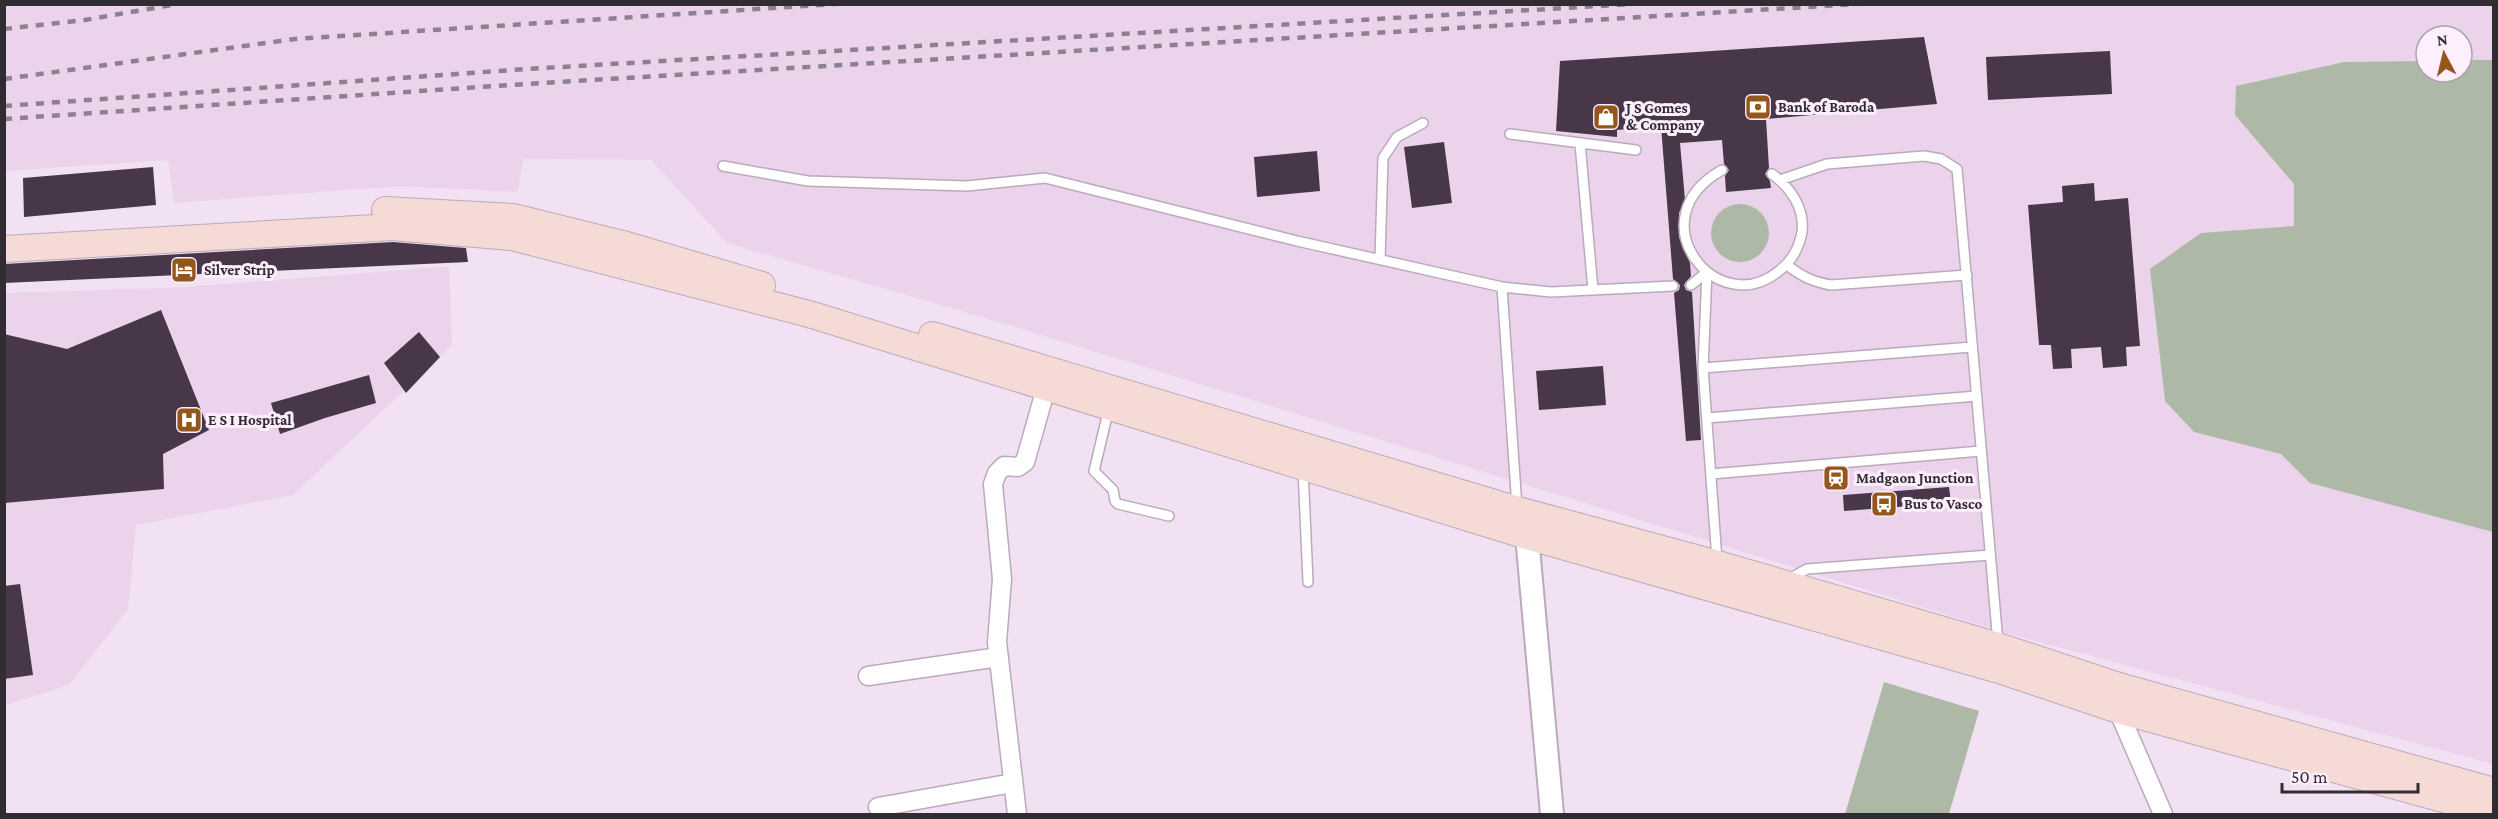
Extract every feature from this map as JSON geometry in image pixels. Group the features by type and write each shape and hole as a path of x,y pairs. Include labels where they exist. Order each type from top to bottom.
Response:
{"main road":[{"path":"4,236 394,209 514,217 623,244 748,280 1435,496 1527,536 1715,576 1782,583 2119,698 2493,813"},
{"path":"4,249 393,226 512,237 809,314 1302,466 1435,496 1518,510 1715,576 1998,658"},
{"path":"2119,698 2493,791"}],"street":[{"path":"1017,814 997,642 1002,579 993,484 996,473 1004,466 1018,467 1024,462 1046,388"},
{"path":"1518,510 1527,536 1552,814"},
{"path":"868,676 999,657"},
{"path":"2119,698 2163,814"},
{"path":"878,807 1013,783"}],"lane":[{"path":"1380,259 1383,158 1397,137 1423,123"},
{"path":"1510,134 1636,150"},
{"path":"1580,143 1593,290"},
{"path":"1722,170 1708,178 1695,191 1687,207 1684,225 1686,243 1694,259 1707,272 1722,281 1740,284 1757,283 1774,276 1787,265 1798,249 1802,230 1801,211 1792,194 1776,177 1827,164 1924,156 1941,159 1957,169 1998,658"},
{"path":"723,166 819,182 967,186 1045,178 1502,287 1551,292 1673,286"},
{"path":"1787,265 1801,276 1816,283 1831,285 1966,275"},
{"path":"1691,285 1707,272"},
{"path":"1707,272 1703,368 1711,474 1715,576"},
{"path":"1502,287 1518,510"},
{"path":"1703,368 1972,347"},
{"path":"1707,418 1977,396"},
{"path":"1109,408 1094,471 1113,490 1115,501 1118,504 1169,516"},
{"path":"1711,474 1981,451"},
{"path":"1302,466 1308,582"},
{"path":"1782,583 1807,569 1990,555"}],"shaded area":[{"name":"Madgaon Junction","path":"5,5 2493,5 2493,764 2006,633 999,322 727,243 651,160 523,159 518,192 399,186 174,203 168,160 5,171"},
{"name":"E S I Hospital","path":"449,266 452,345 293,495 136,525 128,609 69,685 5,705 4,293 187,287"}],"green space":[{"path":"2474,60 2493,60 2493,532 2310,483 2281,454 2194,432 2165,401 2150,269 2201,233 2294,226 2294,184 2235,115 2236,86 2344,62 2414,61 2414,84 2474,84"},
{"path":"1734,204 1746,204 1761,212 1769,227 1769,239 1761,254 1746,262 1734,262 1719,254 1711,239 1711,227 1719,212"},
{"path":"1884,682 1979,711 1949,814 1845,814"}],"building":[{"path":"1924,37 1937,104 1766,119 1769,168 1765,174 1770,181 1771,188 1726,192 1725,176 1729,170 1724,164 1722,140 1680,143 1685,200 1679,213 1679,237 1690,263 1691,276 1684,285 1686,290 1692,292 1701,440 1686,441 1674,293 1679,290 1680,285 1673,279 1661,126 1617,130 1617,137 1556,131 1560,61"},
{"path":"2110,51 2112,94 1988,100 1986,57"},
{"path":"1444,142 1452,203 1412,208 1404,147"},
{"path":"1317,151 1320,191 1257,197 1254,157"},
{"path":"153,167 156,205 24,217 23,178"},
{"path":"2094,183 2095,201 2128,198 2140,346 2126,347 2127,366 2103,368 2101,347 2071,349 2072,368 2053,369 2051,345 2039,345 2028,205 2063,202 2062,186"},
{"path":"393,242 466,248 468,262 4,283 4,264"},
{"path":"161,310 209,430 163,454 164,489 4,503 4,334 67,349"},
{"path":"419,332 440,357 406,393 384,363"},
{"path":"1603,366 1606,405 1539,410 1536,371"},
{"path":"369,375 376,403 280,434 271,403"},
{"path":"1949,487 1951,503 1844,511 1843,495"},
{"path":"20,584 33,675 4,679 4,586"}],"railway":[{"path":"4,29 85,20 177,4"},
{"path":"4,79 295,39 835,4"},
{"path":"4,106 527,69 1633,4"},
{"path":"4,119 525,84 1858,4"}],"place":[{"name":"Bank of Baroda","path":"1758,107"},
{"name":"J S Gomes & Company","path":"1606,117"},
{"name":"Silver Strip","path":"184,270"},
{"name":"E S I Hospital","path":"189,420"},
{"name":"Madgaon Junction","path":"1836,478"},
{"name":"Bus to Vasco","path":"1884,504"}]}
